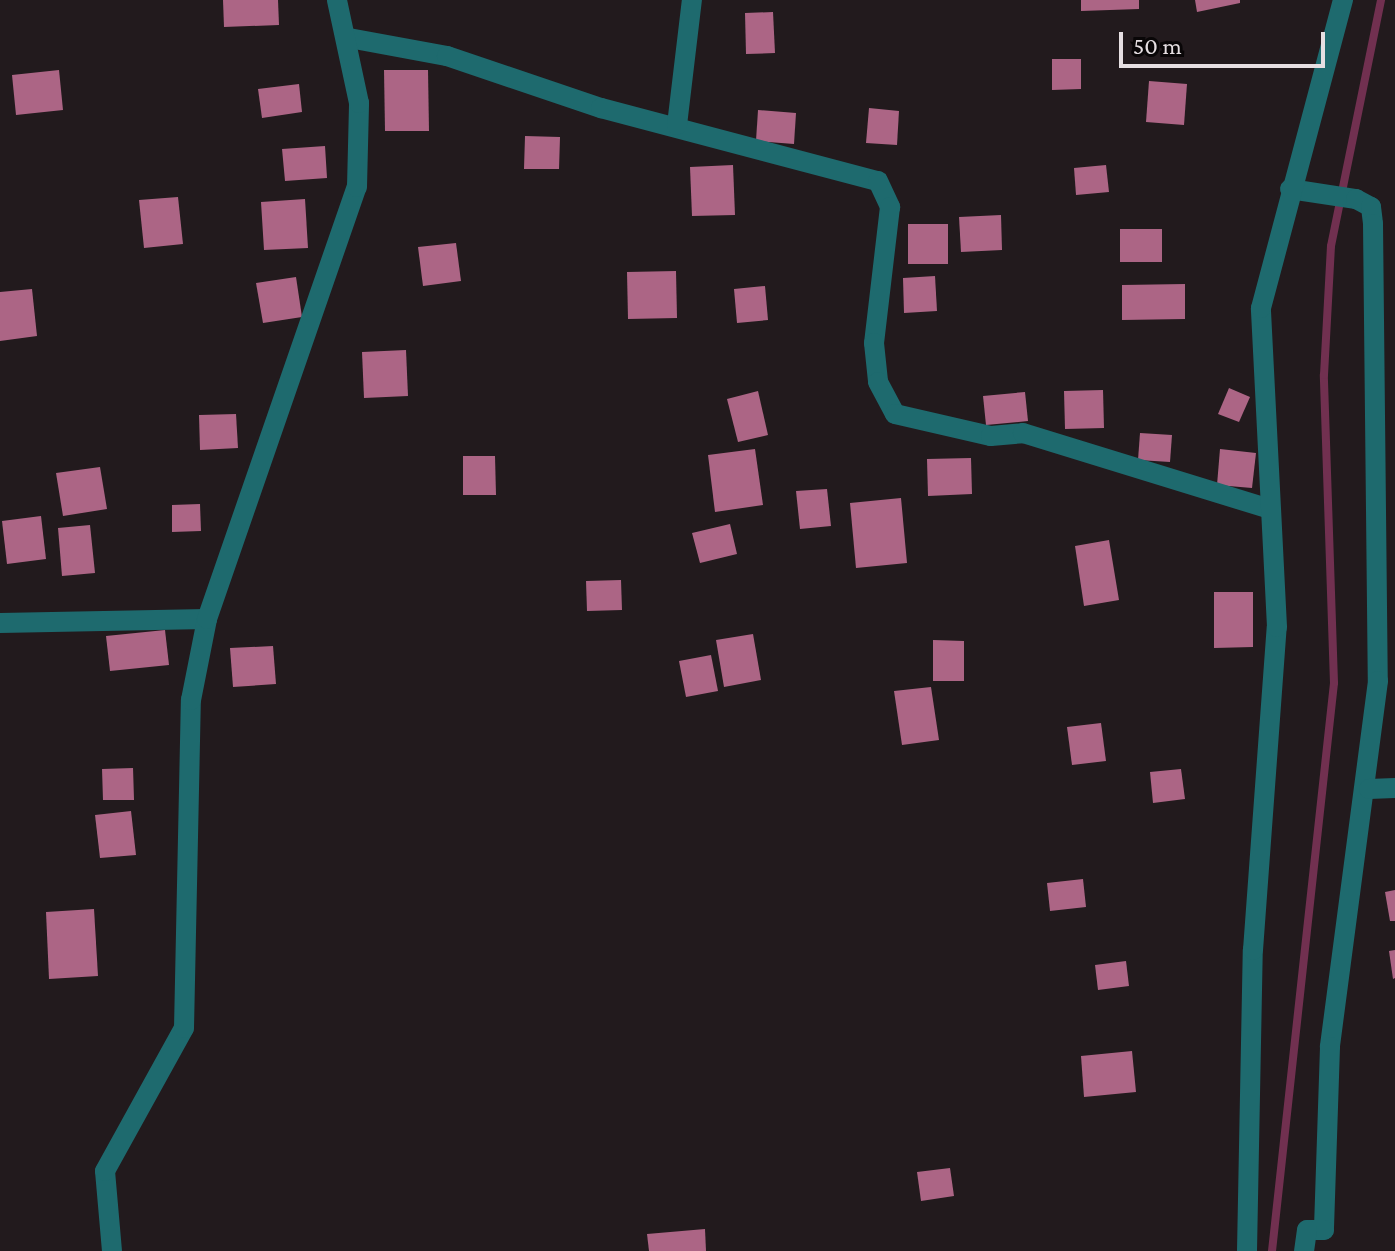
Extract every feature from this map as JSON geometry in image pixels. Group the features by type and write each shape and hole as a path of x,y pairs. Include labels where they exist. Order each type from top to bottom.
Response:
{"street":[{"path":"112,1251 105,1171 184,1028 191,700 207,619 357,187 359,103 349,38 337,0"},
{"path":"677,125 692,0"},
{"path":"1247,1251 1253,950 1277,627 1267,508 1261,308 1299,190 1343,0"},
{"path":"349,38 447,56 601,108 677,125 888,190 874,343 878,382 895,414 991,436 1023,433 1267,508"},
{"path":"1299,190 1345,198 1371,207 1378,681 1369,789 1330,1047 1324,1230 1307,1230 1304,1251"},
{"path":"0,623 207,619"},
{"path":"1369,789 1395,788"}],"building":[{"path":"223,0 278,0 279,25 224,27"},
{"path":"1081,0 1139,0 1139,9 1081,11"},
{"path":"1195,0 1240,0 1240,3 1197,12"},
{"path":"773,12 775,53 746,54 745,13"},
{"path":"1052,59 1081,59 1081,89 1052,90"},
{"path":"59,70 63,110 16,115 12,75"},
{"path":"384,70 428,70 429,131 385,131"},
{"path":"1149,81 1187,84 1184,125 1146,122"},
{"path":"299,84 302,112 262,118 258,89"},
{"path":"869,108 899,111 897,145 866,143"},
{"path":"758,110 796,113 794,144 756,141"},
{"path":"525,136 560,137 559,169 524,169"},
{"path":"325,146 327,178 285,181 282,149"},
{"path":"733,165 735,215 692,216 690,167"},
{"path":"1106,165 1109,192 1076,195 1074,168"},
{"path":"178,197 183,244 144,248 139,200"},
{"path":"305,199 308,248 264,250 261,202"},
{"path":"1001,215 1002,250 961,252 959,217"},
{"path":"908,224 948,224 948,264 908,264"},
{"path":"1120,229 1162,229 1162,262 1120,262"},
{"path":"456,243 461,281 423,286 418,247"},
{"path":"676,271 677,318 628,319 627,272"},
{"path":"935,276 937,311 904,313 903,278"},
{"path":"296,277 302,317 263,323 256,283"},
{"path":"1185,284 1185,319 1122,320 1122,285"},
{"path":"765,286 768,320 737,323 734,289"},
{"path":"32,289 37,336 0,341 0,292"},
{"path":"406,350 408,396 364,398 362,352"},
{"path":"1229,388 1250,397 1239,422 1218,414"},
{"path":"1103,390 1104,428 1065,429 1064,391"},
{"path":"758,391 768,435 738,442 727,399"},
{"path":"1025,392 1028,421 986,425 983,396"},
{"path":"236,414 238,448 200,450 199,415"},
{"path":"1140,433 1172,435 1170,462 1138,460"},
{"path":"755,449 763,505 715,512 708,455"},
{"path":"1220,449 1256,453 1252,488 1217,485"},
{"path":"463,456 495,456 496,495 463,495"},
{"path":"971,458 972,494 928,496 927,459"},
{"path":"100,467 107,509 63,516 56,473"},
{"path":"827,489 831,526 800,529 796,491"},
{"path":"901,498 907,563 856,568 850,503"},
{"path":"200,504 201,531 172,532 172,505"},
{"path":"41,516 46,559 7,564 2,521"},
{"path":"730,524 737,554 700,563 692,533"},
{"path":"90,525 95,573 62,576 58,528"},
{"path":"1109,540 1119,600 1084,606 1075,546"},
{"path":"621,580 622,610 587,611 586,581"},
{"path":"1214,592 1253,592 1253,647 1214,648"},
{"path":"165,630 169,665 110,671 106,636"},
{"path":"753,634 761,680 724,687 716,640"},
{"path":"933,640 964,641 964,681 933,681"},
{"path":"273,646 276,684 233,687 230,648"},
{"path":"711,655 718,691 686,697 679,661"},
{"path":"931,687 939,740 902,745 894,691"},
{"path":"1101,723 1106,761 1072,765 1067,727"},
{"path":"133,768 134,800 103,800 102,769"},
{"path":"1181,769 1185,799 1153,803 1150,772"},
{"path":"131,811 136,855 100,858 95,815"},
{"path":"1083,879 1086,907 1050,911 1047,883"},
{"path":"1395,890 1395,921 1390,921 1385,892"},
{"path":"94,909 98,976 49,979 46,912"},
{"path":"1395,950 1395,978 1393,979 1389,951"},
{"path":"1126,961 1129,986 1098,990 1095,965"},
{"path":"1132,1051 1136,1092 1084,1097 1081,1056"},
{"path":"950,1168 954,1196 921,1201 917,1172"},
{"path":"705,1229 706,1251 649,1251 647,1234"}],"waterway":[{"path":"1272,1251 1334,683 1324,375 1331,246 1381,0"}]}
